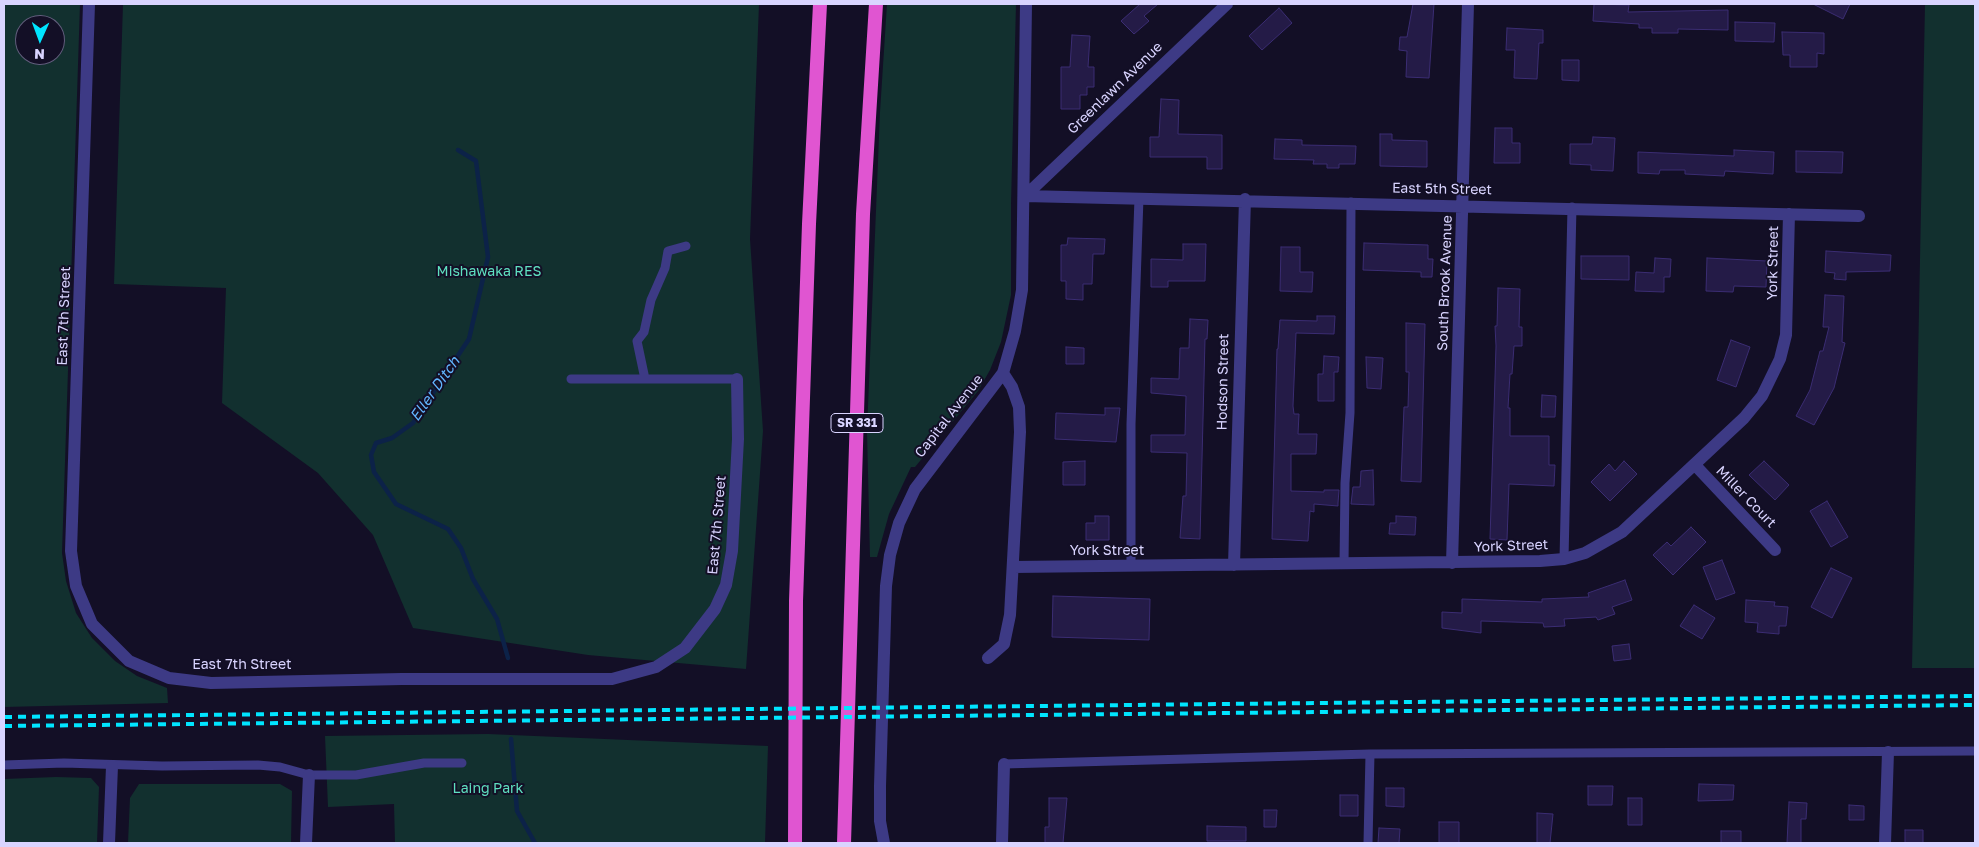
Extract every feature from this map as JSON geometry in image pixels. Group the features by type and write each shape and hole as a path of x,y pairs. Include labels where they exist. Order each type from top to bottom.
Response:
{"highway":[{"path":"795,843 796,601 809,224 820,4"},
{"name":"SR 331","path":"844,843 863,214 876,4"}],"street":[{"name":"East 7th Street","path":"89,4 71,551 76,586 92,624 129,661 169,678 211,683 402,679 612,678 656,666 685,648 715,609 726,585 733,542 738,439 737,379"},
{"name":"Capital Avenue","path":"884,843 880,821 880,786 886,586 890,555 899,523 915,489 1003,373 1015,331 1022,290 1025,196 1026,4"},
{"name":"Greenlawn Avenue","path":"1025,196 1227,4"},
{"name":"South Brook Avenue","path":"1452,563 1468,4"},
{"name":"East 5th Street","path":"1025,196 1245,199 1860,216"},
{"name":"Hodson Street","path":"1234,565 1245,199"},
{"name":"York Street","path":"1013,567 1452,563 1564,559 1585,553 1622,532 1744,418 1762,396 1780,359 1786,335 1789,214"},
{"path":"988,658 1004,644 1010,615 1013,567 1020,432 1019,407 1012,387 1003,373"},
{"name":"Miller Court","path":"1695,465 1776,550"},
{"path":"1885,843 1888,752"},
{"path":"1002,843 1004,764"},
{"path":"109,843 112,766"},
{"path":"306,843 309,776"}],"lane":[{"path":"1131,566 1131,424 1139,198"},
{"path":"1344,564 1345,483 1350,413 1351,202"},
{"path":"1564,559 1572,207"},
{"path":"645,379 637,341 644,332 651,300 665,268 668,251 686,246"},
{"path":"571,379 737,379"},
{"path":"1004,764 1370,754 1975,751"},
{"path":"1368,843 1370,754"},
{"path":"4,765 64,763 112,766 258,765 280,767 309,776 356,775 424,763 462,763"}],"green space":[{"path":"4,4 80,4 62,553 66,581 76,613 92,638 115,661 137,676 167,688 168,703 4,707"},
{"name":"Mishawaka RES","path":"123,4 759,4 750,239 763,431 746,669 588,655 413,628 373,535 318,473 222,403 226,288 114,284"},
{"path":"887,4 1016,4 1011,204 1011,295 1001,342 990,370 978,391 915,467 911,467 889,514 877,557 870,557 867,431 880,112"},
{"path":"1925,4 1975,4 1975,668 1912,668"},
{"name":"Laing Park","path":"488,734 768,746 765,843 395,843 394,804 328,807 325,736"},
{"path":"91,778 99,787 97,843 4,843 4,779"},
{"path":"139,784 280,784 292,791 291,843 128,843 130,798"}],"building":[{"path":"1140,4 1158,4 1144,16 1149,21 1134,34 1121,21"},
{"path":"1413,4 1434,4 1429,78 1406,77 1407,51 1399,50 1400,37 1407,37"},
{"path":"1594,4 1629,5 1628,12 1728,10 1728,30 1678,29 1678,33 1652,33 1652,28 1639,28 1639,24 1593,21"},
{"path":"1813,4 1850,4 1843,19"},
{"path":"1279,8 1292,23 1262,50 1249,36"},
{"path":"1735,22 1775,23 1774,42 1735,41"},
{"path":"1507,28 1543,30 1543,43 1539,43 1537,79 1514,78 1515,50 1506,50"},
{"path":"1782,32 1824,33 1824,54 1817,53 1817,67 1790,67 1790,55 1783,55"},
{"path":"1072,35 1090,36 1088,67 1094,67 1094,87 1087,87 1087,95 1080,95 1080,109 1061,109 1061,67 1070,67"},
{"path":"1562,60 1579,60 1579,81 1562,80"},
{"path":"1161,99 1179,100 1178,134 1222,135 1222,169 1207,169 1207,157 1150,157 1150,137 1159,137"},
{"path":"1495,128 1512,128 1512,143 1520,143 1520,163 1494,163"},
{"path":"1380,134 1392,134 1392,140 1427,141 1427,167 1380,166"},
{"path":"1593,137 1615,138 1613,171 1591,170 1591,165 1570,164 1570,144 1592,144"},
{"path":"1275,139 1302,140 1302,145 1356,146 1355,164 1339,164 1339,168 1327,168 1327,164 1313,164 1314,160 1274,159"},
{"path":"1734,150 1774,152 1773,174 1725,171 1724,176 1685,174 1685,170 1660,170 1659,174 1638,173 1638,152 1734,156"},
{"path":"1796,151 1843,152 1842,173 1796,172"},
{"path":"1068,238 1105,239 1104,254 1093,254 1092,284 1083,284 1083,300 1066,299 1066,281 1061,281 1061,245 1067,245"},
{"path":"1364,243 1428,245 1428,259 1433,259 1432,277 1421,277 1421,272 1363,270"},
{"path":"1183,244 1206,244 1205,281 1168,281 1168,287 1151,287 1151,259 1183,260"},
{"path":"1281,247 1300,247 1300,272 1313,272 1312,292 1280,291"},
{"path":"1826,251 1891,255 1890,271 1846,272 1846,280 1834,279 1835,273 1825,272"},
{"path":"1581,256 1629,256 1629,280 1581,279"},
{"path":"1655,258 1671,259 1670,277 1664,277 1664,292 1635,291 1636,272 1654,273"},
{"path":"1707,258 1767,261 1766,287 1734,286 1733,292 1706,291"},
{"path":"1498,288 1520,289 1519,327 1522,327 1522,346 1514,346 1512,374 1510,374 1508,408 1510,408 1510,436 1549,436 1549,465 1555,465 1554,486 1509,484 1507,540 1490,539 1495,326 1497,326"},
{"path":"1825,295 1844,296 1842,342 1845,343 1834,388 1814,425 1796,416 1810,390 1820,351 1823,351 1829,327 1823,327"},
{"path":"1317,316 1335,316 1334,334 1296,333 1293,406 1294,414 1299,414 1298,434 1317,434 1316,454 1291,454 1291,491 1324,492 1324,490 1339,490 1338,506 1314,504 1314,512 1310,511 1308,541 1272,539 1277,349 1280,320 1317,321"},
{"path":"1190,319 1208,320 1207,339 1205,339 1200,539 1180,538 1183,496 1186,496 1187,453 1151,452 1151,435 1185,435 1186,396 1151,393 1151,378 1179,379 1180,348 1189,348"},
{"path":"1406,323 1425,324 1421,482 1401,481 1404,407 1408,407 1409,372 1406,372"},
{"path":"1731,340 1750,347 1736,387 1717,380"},
{"path":"1066,347 1084,348 1084,364 1066,364"},
{"path":"1324,356 1339,357 1338,372 1334,372 1334,401 1318,401 1318,374 1323,374"},
{"path":"1366,357 1383,358 1381,389 1367,388"},
{"path":"1542,395 1556,396 1555,417 1541,417"},
{"path":"1105,408 1120,408 1116,442 1055,439 1056,413 1105,415"},
{"path":"1085,461 1085,485 1063,485 1063,462"},
{"path":"1624,461 1637,474 1610,501 1591,482 1609,464 1615,471"},
{"path":"1764,461 1789,485 1775,500 1749,475"},
{"path":"1373,470 1374,505 1351,504 1353,487 1360,487 1361,471"},
{"path":"1827,501 1848,537 1831,547 1810,511"},
{"path":"1095,516 1109,516 1109,540 1086,540 1086,523 1095,523"},
{"path":"1396,516 1416,517 1415,535 1389,534 1390,523 1396,523"},
{"path":"1691,527 1706,542 1673,575 1653,555 1667,542 1671,546"},
{"path":"1722,560 1735,593 1716,600 1703,567"},
{"path":"1831,568 1852,578 1832,618 1811,607"},
{"path":"1625,580 1632,600 1612,607 1615,614 1598,620 1596,617 1564,619 1565,626 1544,627 1543,623 1481,621 1481,633 1442,628 1442,612 1462,613 1462,599 1542,602 1542,599 1589,597 1588,593"},
{"path":"1053,596 1150,599 1149,640 1052,637"},
{"path":"1746,600 1775,602 1774,606 1788,607 1786,626 1779,626 1779,634 1757,632 1758,623 1745,622"},
{"path":"1694,605 1715,618 1702,639 1680,626"},
{"path":"1629,644 1631,659 1614,661 1612,646"},
{"path":"1699,784 1734,785 1733,800 1698,801"},
{"path":"1588,786 1613,786 1612,805 1588,805"},
{"path":"1386,788 1404,788 1404,807 1386,806"},
{"path":"1340,795 1358,795 1358,816 1340,816"},
{"path":"1049,798 1067,798 1063,843 1045,843 1045,827 1049,827"},
{"path":"1628,798 1642,798 1642,825 1628,825"},
{"path":"1789,802 1807,803 1806,819 1801,819 1801,843 1787,843"},
{"path":"1849,805 1864,806 1864,820 1849,820"},
{"path":"1264,810 1277,810 1276,827 1264,827"},
{"path":"1537,813 1553,814 1550,843 1537,843"},
{"path":"1439,822 1459,822 1459,843 1439,843"},
{"path":"1207,826 1246,827 1246,841 1207,841"},
{"path":"1379,828 1400,829 1399,843 1378,843"},
{"path":"1905,830 1923,830 1923,843 1905,843"},
{"path":"1721,831 1741,831 1741,843 1721,843"}],"waterway":[{"name":"Eller Ditch","path":"458,150 476,161 488,257 469,339 413,423 392,438 376,443 371,455 374,472 396,504 448,529 461,548 473,579 497,619 508,658"},
{"name":"Eller Ditch","path":"511,739 517,811 535,843"}],"railway":[{"path":"4,717 1975,696"},
{"path":"4,726 1975,705"}]}
